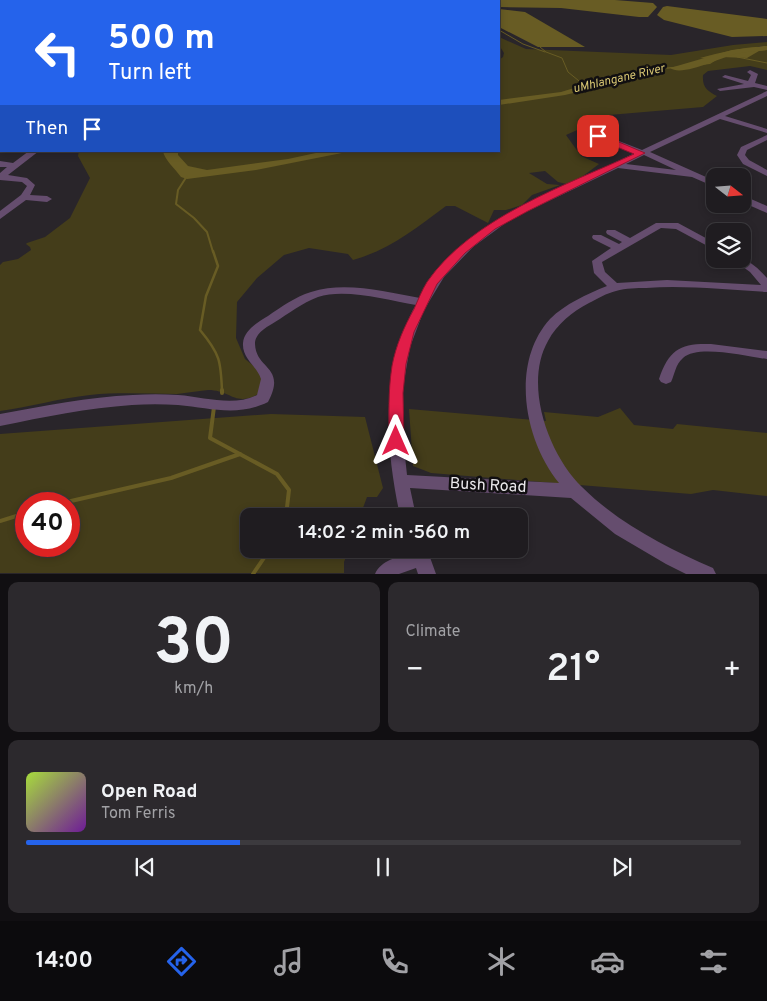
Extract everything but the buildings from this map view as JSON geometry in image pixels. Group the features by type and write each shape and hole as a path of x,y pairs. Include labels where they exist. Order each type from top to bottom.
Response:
{"street":[{"path":"750,72 756,74 752,83"},
{"path":"720,89 752,83 767,88"},
{"path":"406,508 400,481 396,431 396,393 399,364 408,332 432,283 482,233 516,213 767,93"},
{"path":"719,116 767,131"},
{"path":"598,136 706,180"},
{"path":"767,137 744,149 741,155 746,162 767,173"},
{"path":"0,177 35,152"},
{"path":"0,164 16,166"},
{"path":"616,165 696,175"},
{"path":"0,177 28,182 31,188 24,197 0,216"},
{"path":"24,197 47,199"},
{"path":"751,202 767,210"},
{"path":"614,287 599,272 596,266 597,261 628,241 659,225 671,225 706,242"},
{"path":"611,232 628,241"},
{"path":"597,237 618,248"},
{"path":"751,268 767,287"},
{"path":"707,574 671,558 635,536 604,515 575,491 552,458 536,422 532,396 532,371 535,354 543,337 553,323 567,311 614,287 665,284 767,287"},
{"path":"0,420 106,401 176,400 246,406 256,403 263,398 269,382 268,376 252,356 248,346 255,331 308,297 323,292 352,292 422,302"},
{"path":"666,379 670,365 679,354 687,350 706,348 767,355"},
{"name":"Bush Road","path":"400,481 575,491"},
{"path":"384,574 396,566 422,560"}],"shaded area":[{"path":"500,37 526,49 671,55 733,45 767,42 767,46 757,46 767,50 767,70 750,66 708,71 703,75 705,86 708,91 717,96 703,107 609,115 609,120 593,123 566,135 581,156 599,164 571,185 558,182 545,171 529,173 547,184 560,185 532,195 522,205 506,210 494,210 488,223 455,206 446,206 391,244 353,260 348,254 309,248 284,255 257,278 237,302 236,338 245,359 260,371 265,381 260,393 252,397 239,399 208,390 177,394 101,394 68,398 0,411 0,265 3,262 18,259 31,250 27,243 45,237 70,218 90,178 78,156 79,152 500,152 500,59 504,53 500,47"},
{"path":"620,408 634,425 673,429 677,424 767,433 767,496 713,490 691,494 431,473 413,466 409,409 546,421 544,412 598,417"},
{"path":"271,414 365,417 383,488 377,497 367,497 363,508 240,508 240,558 346,558 344,573 0,573 0,434"}],"water":[{"path":"500,0 615,0 653,3 657,7 648,17 561,8 500,7"},
{"path":"663,7 767,19 767,36 732,37 664,20 657,15"},
{"path":"500,9 525,12 585,47 538,47 500,28"},
{"path":"767,46 767,50 759,51 747,58 721,57 710,64 656,70 627,80 565,95 500,105 500,100 561,92 584,85 585,87 616,80 648,69 696,65 708,59 700,58 741,49"},
{"path":"163,152 178,152 178,155 188,166 207,170 288,159 320,152 347,152 256,170 187,179 181,177"}],"waterway":[{"path":"500,31 523,44 545,52"},
{"path":"540,47 546,52 562,58 568,72 584,85 582,86"},
{"name":"uMhlangane River","path":"674,68 695,65 727,54 767,48"},
{"path":"737,57 767,63"},
{"path":"187,176 178,190 176,204 194,218 207,232 213,252"},
{"path":"213,251 218,266 206,296 200,330 212,345 218,358 222,392"},
{"path":"214,407 210,438 240,454"},
{"path":"80,499 171,478 240,454"},
{"path":"240,454 277,474 289,490 287,508"},
{"path":"0,521 15,516"},
{"path":"253,574 264,558"}],"route":[{"path":"396,441 396,393 399,364 408,332 432,283 462,250 491,227 524,209 641,153 598,136"}]}
